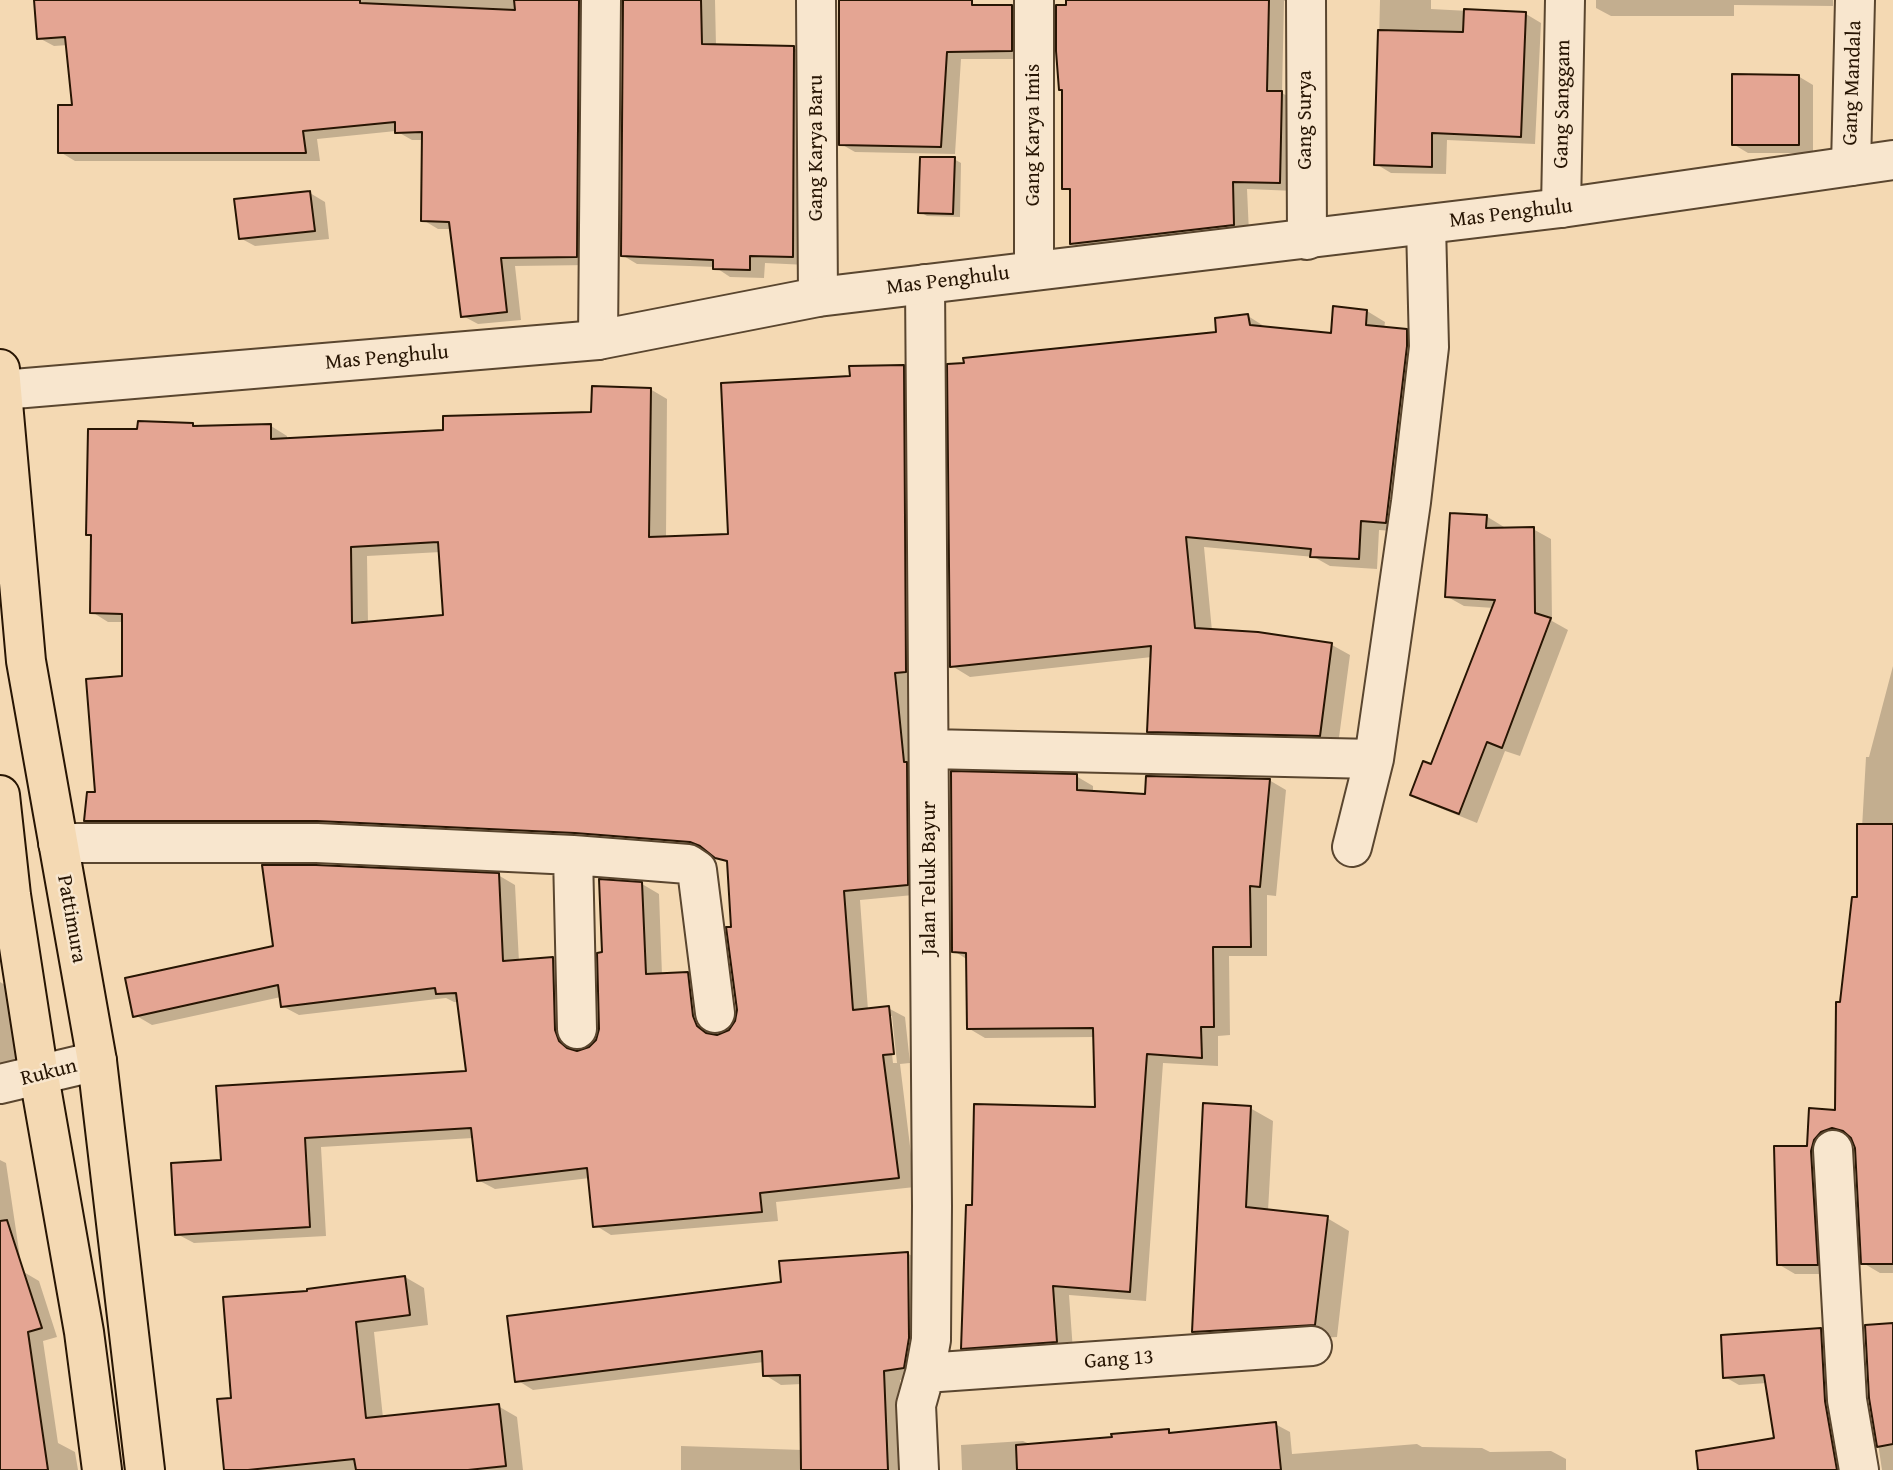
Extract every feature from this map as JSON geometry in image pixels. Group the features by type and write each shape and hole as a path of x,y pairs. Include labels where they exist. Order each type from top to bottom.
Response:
{"main road":[{"name":"Pattimura","path":"1,380 26,661 97,1061 145,1470"},
{"path":"0,795 10,895 85,1332 102,1470"}],"street":[{"path":"598,340 601,0"},
{"name":"Gang Karya Baru","path":"816,0 818,297"},
{"name":"Gang Karya Imis","path":"1034,0 1034,270"},
{"name":"Gang Surya","path":"1306,0 1307,240"},
{"name":"Gang Sanggam","path":"1560,208 1565,0"},
{"name":"Gang Mandala","path":"1851,166 1855,0"},
{"name":"Mas Penghulu","path":"1,380 598,340 818,297 1560,208 1893,160"},
{"path":"1352,848 1374,759 1411,502 1429,347 1426,225"},
{"name":"Jalan Teluk Bayur","path":"919,1470 916,1405 931,1340 932,1220 925,284"},
{"path":"929,749 1374,759"},
{"path":"58,843 317,843 573,855 688,864 697,870 715,1013"},
{"path":"573,855 577,1029"},
{"name":"Rukun","path":"0,1084 97,1061"},
{"path":"1833,1150 1846,1400 1859,1470"},
{"name":"Gang 13","path":"925,1373 1312,1346"}],"building":[{"path":"34,0 360,0 360,3 515,10 514,0 579,0 577,257 501,258 507,312 461,317 449,222 421,221 422,132 395,133 395,122 303,131 306,153 58,153 58,105 72,105 65,37 37,39"},
{"path":"623,0 701,0 702,44 794,46 793,257 750,256 750,270 713,269 713,260 621,256"},
{"path":"839,0 972,0 972,5 1012,5 1012,51 947,52 941,147 839,145"},
{"path":"1066,0 1269,0 1267,91 1282,91 1280,183 1233,182 1234,225 1070,244 1070,189 1062,189 1062,90 1059,90 1056,51 1056,5 1066,5"},
{"path":"1464,9 1526,12 1521,137 1432,133 1432,167 1374,165 1378,30 1463,32"},
{"path":"1732,74 1799,75 1799,145 1732,145"},
{"path":"920,157 955,157 953,214 918,213"},
{"path":"310,191 315,231 239,239 234,199"},
{"path":"1333,306 1367,310 1366,325 1407,329 1386,523 1361,521 1359,559 1310,557 1311,549 1186,537 1195,628 1258,632 1332,643 1320,736 1147,732 1151,646 950,667 947,364 964,363 963,358 1216,332 1215,318 1248,314 1250,325 1331,333"},
{"path":"904,365 906,672 895,673 904,762 907,762 908,885 844,891 853,1010 889,1006 894,1054 883,1055 899,1178 760,1193 762,1212 593,1227 587,1168 477,1181 471,1128 305,1138 310,1227 175,1235 171,1163 221,1160 216,1086 466,1071 456,993 436,994 435,988 281,1007 278,985 133,1017 125,978 273,946 262,865 499,873 503,961 553,957 555,1030 559,1041 567,1048 577,1051 589,1047 596,1040 599,1029 597,953 602,952 599,879 642,882 646,974 688,972 693,1016 697,1026 706,1033 717,1035 729,1030 735,1021 737,1010 726,927 731,927 727,861 715,858 690,842 575,833 317,821 84,821 87,792 95,792 86,679 122,676 122,614 90,613 91,535 86,535 88,429 137,429 138,421 193,423 193,426 271,424 271,439 443,430 443,416 591,412 592,386 651,388 649,537 728,534 721,383 850,376 849,366","holes":["438,542 443,615 352,623 351,547"]},
{"path":"1450,513 1487,515 1486,528 1534,527 1535,613 1551,618 1502,748 1487,742 1459,814 1410,795 1423,761 1431,764 1495,600 1445,597"},
{"path":"951,771 1077,774 1077,790 1145,794 1146,776 1270,779 1260,887 1250,886 1251,947 1213,947 1214,1027 1201,1027 1202,1058 1147,1054 1130,1292 1053,1286 1057,1342 961,1349 966,1205 972,1205 974,1104 1095,1107 1093,1028 967,1029 966,953 952,952"},
{"path":"1857,824 1893,824 1893,1264 1861,1264 1855,1148 1851,1138 1843,1131 1832,1128 1821,1132 1814,1140 1811,1151 1818,1265 1777,1265 1774,1146 1807,1146 1809,1108 1835,1110 1836,1002 1840,1002 1852,897 1857,897"},
{"path":"1203,1103 1251,1106 1246,1207 1328,1216 1315,1325 1192,1332"},
{"path":"7,1220 42,1328 28,1332 48,1470 0,1470 0,1221"},
{"path":"908,1252 909,1338 904,1368 884,1371 888,1470 801,1470 800,1375 763,1376 762,1351 515,1382 507,1316 781,1282 779,1261"},
{"path":"405,1276 410,1315 356,1322 366,1418 499,1404 506,1466 468,1470 356,1470 354,1459 224,1470 217,1399 231,1398 223,1297 307,1291"},
{"path":"1893,1323 1893,1444 1877,1447 1869,1398 1865,1325"},
{"path":"1821,1328 1825,1401 1837,1470 1698,1470 1696,1451 1774,1438 1764,1375 1723,1378 1721,1335"},
{"path":"1276,1422 1281,1470 1017,1470 1016,1445 1112,1437 1111,1434 1169,1429 1169,1433"}]}
